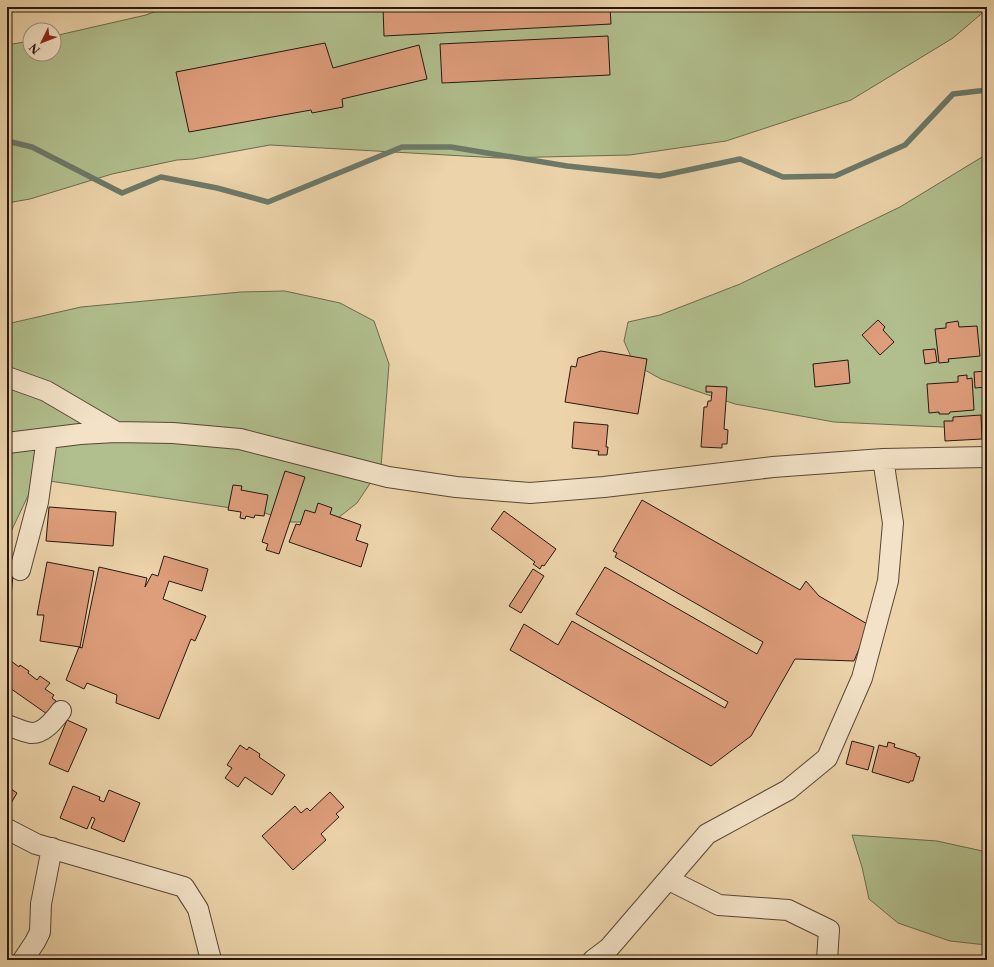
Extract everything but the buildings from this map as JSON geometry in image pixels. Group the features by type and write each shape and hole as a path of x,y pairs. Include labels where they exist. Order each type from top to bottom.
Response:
{"street":[{"path":"7,376 46,391 116,432"},
{"path":"7,443 80,434 116,432 173,434 240,439 388,477 456,487 530,493 604,487 773,467 883,460 987,457"},
{"path":"20,570 38,502 47,438"},
{"path":"593,960 609,948 707,834 788,790 827,758 862,678 888,581 893,523 883,460"},
{"path":"7,725 33,734 50,725 61,711"},
{"path":"7,829 36,844 184,887 198,909 211,960"},
{"path":"24,960 40,932 41,904 52,848"},
{"path":"669,880 720,905 788,910 829,930 827,960"}],"green space":[{"path":"166,7 987,7 987,9 953,38 851,100 726,141 630,155 499,158 270,145 193,159 177,160 112,174 30,199 7,203 7,45 22,42 22,62 62,62 62,34 146,15"},
{"path":"987,154 987,420 943,427 834,422 735,404 661,379 634,364 624,341 628,322 660,315 740,284 900,207"},
{"path":"285,291 340,303 374,321 389,364 381,467 357,503 333,522 290,522 265,513 36,479 7,540 7,324 81,307 241,292"},
{"path":"852,835 937,841 987,852 987,945 950,941 898,923 869,899 862,867"}],"waterway":[{"path":"7,141 32,147 122,193 161,177 217,188 268,202 402,147 451,147 567,166 660,176 740,159 783,177 835,176 905,145 953,94 987,90"}]}
